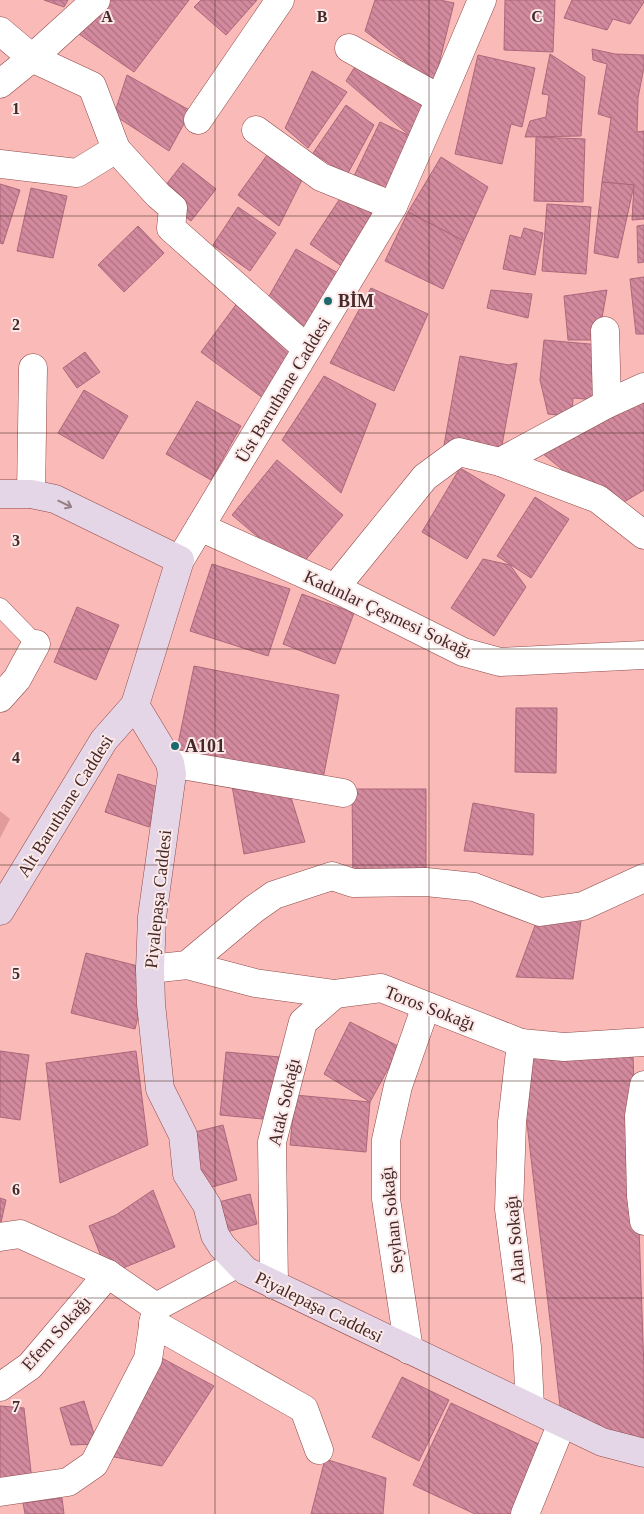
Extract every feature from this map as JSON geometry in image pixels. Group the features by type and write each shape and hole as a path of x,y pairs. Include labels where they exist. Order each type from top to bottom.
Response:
{"street":[{"path":"0,84 32,58 96,0"},
{"path":"198,120 280,0"},
{"name":"Üst Baruthane Caddesi","path":"180,560 394,206 482,0"},
{"path":"0,31 32,58 92,86 116,149 158,195 173,208 171,228 307,349"},
{"path":"350,48 440,99"},
{"path":"256,130 322,177 394,206"},
{"path":"0,164 77,173 116,149"},
{"path":"605,331 607,404"},
{"path":"31,494 33,368"},
{"path":"500,462 607,404 644,387"},
{"path":"335,588 425,477 459,452 500,462 598,500 644,535"},
{"path":"0,494 31,494 55,499 180,560 135,705 170,763 343,793"},
{"name":"Kadınlar Çeşmesi Sokağı","path":"200,527 335,588 463,652 500,662 644,655"},
{"path":"0,698 17,679 36,644"},
{"name":"Alt Baruthane Caddesi","path":"0,911 104,740 135,705"},
{"name":"Piyalepaşa Caddesi","path":"170,763 172,774 152,917 150,969 151,1004 160,1089 184,1135 187,1174 208,1205 215,1235 222,1246 246,1271 274,1285 602,1442 644,1454"},
{"path":"150,969 187,965 254,909 274,896 332,876 353,883 426,882 474,887 540,912 583,906 644,878"},
{"name":"Toros Sokağı","path":"187,965 255,983 335,994 381,988 520,1043 564,1047 644,1042"},
{"name":"Atak Sokağı","path":"274,1285 272,1142 303,1022 335,994"},
{"name":"Seyhan Sokağı","path":"409,1350 386,1199 386,1140 398,1086 426,1006"},
{"name":"Alan Sokağı","path":"520,1043 512,1122 509,1208 526,1347 530,1407"},
{"path":"644,1085 639,1116 641,1196 644,1221"},
{"path":"0,1237 20,1234 108,1274 155,1316 304,1409 320,1450"},
{"path":"0,1492 68,1482 94,1464 148,1359 155,1316 238,1263"},
{"name":"Efem Sokağı","path":"0,1387 30,1366 108,1274"},
{"path":"525,1514 562,1423"}],"lane":[{"path":"0,607 36,644"}],"shaded area":[{"path":"0,811 10,819 0,838"}],"building":[{"path":"44,0 68,0 64,7"},
{"path":"104,0 189,0 134,72 76,32"},
{"path":"201,0 257,0 226,35 194,7"},
{"path":"375,0 440,0 454,3 434,84 365,31"},
{"path":"505,0 555,0 553,52 504,50"},
{"path":"572,0 644,0 644,2 630,24 613,19 607,30 564,18"},
{"path":"369,44 434,84 410,136 346,81"},
{"path":"592,49 615,54 644,55 644,67 638,98 637,132 644,131 644,219 632,220 634,185 602,182 611,118 598,114 607,64 593,60"},
{"path":"550,54 585,77 581,136 525,137 530,121 546,117 549,95 542,94"},
{"path":"478,55 535,68 522,127 511,124 502,164 455,154"},
{"path":"312,71 347,92 308,148 285,128"},
{"path":"127,75 191,111 169,151 114,115"},
{"path":"346,105 374,125 347,175 313,153"},
{"path":"380,122 410,136 385,192 354,176"},
{"path":"536,137 585,139 583,202 534,201"},
{"path":"270,151 304,176 279,226 238,195"},
{"path":"441,157 488,187 464,241 408,212"},
{"path":"183,163 216,189 191,221 158,195"},
{"path":"602,182 634,185 618,258 594,253"},
{"path":"0,184 20,190 3,244 0,243"},
{"path":"31,188 67,196 53,258 17,251"},
{"path":"341,197 376,209 346,269 310,244"},
{"path":"547,204 591,207 586,274 542,271"},
{"path":"238,207 276,233 250,271 213,245"},
{"path":"408,212 464,241 443,289 385,261"},
{"path":"644,225 644,262 638,263 637,226"},
{"path":"138,226 164,253 124,292 98,265"},
{"path":"524,228 543,233 535,275 503,269 510,235 521,238"},
{"path":"296,249 338,273 306,327 265,303"},
{"path":"644,277 644,334 636,334 630,279"},
{"path":"371,288 428,314 394,391 330,363"},
{"path":"491,290 532,294 528,318 487,308"},
{"path":"607,290 598,340 568,340 564,296"},
{"path":"238,302 300,348 263,398 201,352"},
{"path":"544,340 601,345 597,400 573,398 572,416 548,414 540,380"},
{"path":"85,352 100,372 77,388 63,368"},
{"path":"460,356 509,365 517,363 500,456 444,445"},
{"path":"324,376 376,404 341,493 282,440"},
{"path":"84,390 128,416 103,459 58,433"},
{"path":"644,394 644,490 619,505 586,489 542,453"},
{"path":"197,401 241,426 211,480 166,454"},
{"path":"277,460 343,515 297,570 232,515"},
{"path":"460,468 505,495 467,559 422,532"},
{"path":"535,497 569,519 531,578 497,556"},
{"path":"483,559 510,565 526,587 494,636 451,608"},
{"path":"212,564 290,589 268,656 190,631"},
{"path":"302,594 354,613 335,664 283,644"},
{"path":"77,607 119,625 96,680 54,662"},
{"path":"194,666 339,695 323,779 177,749"},
{"path":"516,708 557,708 556,773 515,772"},
{"path":"118,774 161,788 149,827 105,812"},
{"path":"231,780 288,788 305,842 244,854"},
{"path":"352,789 426,789 426,882 353,883"},
{"path":"473,803 534,814 533,855 464,851"},
{"path":"540,912 581,921 573,979 516,977"},
{"path":"86,953 150,969 135,1029 71,1013"},
{"path":"350,1022 400,1047 370,1102 324,1074"},
{"path":"0,1051 29,1055 20,1120 0,1117"},
{"path":"136,1051 148,1145 60,1183 46,1063"},
{"path":"226,1052 280,1057 274,1120 220,1115"},
{"path":"519,1055 633,1056 644,1370 644,1439 562,1423"},
{"path":"295,1095 370,1102 366,1152 290,1145"},
{"path":"223,1125 237,1180 198,1191 183,1135"},
{"path":"153,1190 175,1247 108,1274 89,1226 116,1215"},
{"path":"250,1194 257,1224 215,1235 207,1205"},
{"path":"0,1198 6,1200 0,1227"},
{"path":"158,1356 214,1386 162,1466 109,1456"},
{"path":"402,1377 449,1400 419,1461 372,1437"},
{"path":"84,1401 97,1444 71,1445 60,1408"},
{"path":"451,1403 543,1446 512,1514 475,1514 413,1485"},
{"path":"0,1406 24,1408 32,1481 0,1484"},
{"path":"325,1459 386,1478 383,1514 311,1514"},
{"path":"62,1498 64,1514 25,1514 23,1503"}],"place":[{"name":"BİM","path":"328,301"},
{"name":"A101","path":"175,746"}]}
